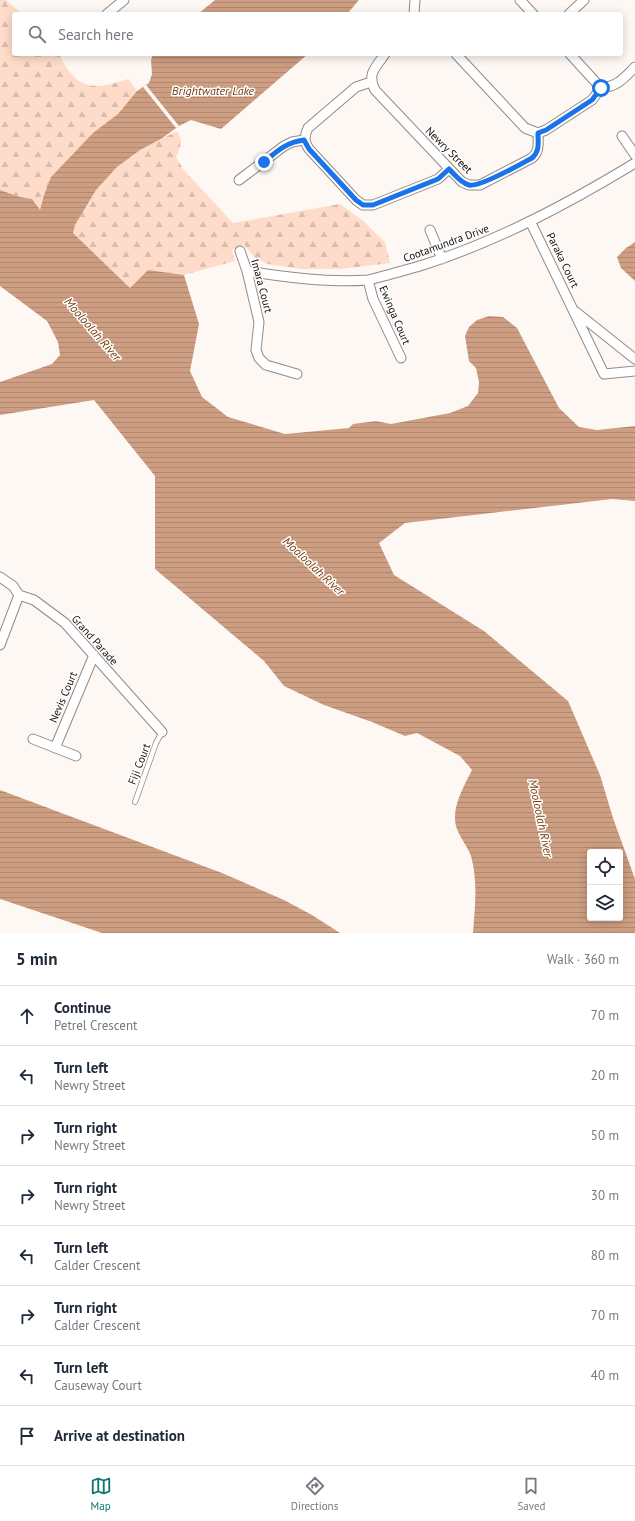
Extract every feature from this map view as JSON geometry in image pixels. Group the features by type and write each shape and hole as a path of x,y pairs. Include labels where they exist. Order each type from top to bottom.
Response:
{"street":[{"path":"109,12 124,0"},
{"path":"414,12 415,0"},
{"path":"520,0 531,12"},
{"path":"571,12 584,0"},
{"path":"384,56 371,73 371,82 356,87 308,128 305,133 304,140 309,149 356,200 363,205 373,205 438,179 449,169"},
{"path":"458,56 525,128 538,133 546,130 592,100 601,88 618,83 635,67"},
{"path":"572,56 601,88"},
{"name":"Newry Street","path":"371,82 375,90 449,169 462,182 468,185 480,185 537,155 539,150 538,133"},
{"path":"622,136 635,155"},
{"path":"240,180 284,146 292,142 304,140"},
{"name":"Cootamundra Drive","path":"247,271 273,275 333,280 368,280 410,270 469,249 530,221 596,186 635,162"},
{"name":"Paraka Court","path":"530,221 604,374 635,371"},
{"path":"430,230 442,259"},
{"name":"Imara Court","path":"240,251 247,271 259,322 256,350 259,358 266,365 297,374"},
{"name":"Ewinga Court","path":"368,280 373,299 401,358"},
{"name":"Paraka Court","path":"573,310 635,359"},
{"name":"Grand Parade","path":"0,577 12,586 20,595 34,600 65,623 162,732"},
{"path":"0,645 20,595"},
{"name":"Nevis Court","path":"55,748 94,655"},
{"path":"33,739 76,756"}],"lane":[{"name":"Fiji Court","path":"135,802 156,743 162,732"}],"green space":[{"path":"0,0 6,0 20,12 12,12 12,56 60,56 65,66 79,81 95,86 116,83 128,79 137,91 118,114 93,134 51,177 40,211 32,199 20,197 0,190"},
{"path":"175,132 178,132 181,142 176,157 183,169 233,223 340,204 362,220 385,242 390,263 341,269 301,269 267,264 255,258 244,245 232,250 235,261 184,275 148,270 130,288 73,233 75,225 96,190 117,167 140,150"}],"water":[{"path":"215,0 359,0 349,12 200,12"},
{"path":"152,56 306,56 221,129 191,120 140,150 117,167 96,190 75,225 73,233 130,288 148,270 184,275 199,324 190,371 202,397 228,417 285,434 349,428 353,424 376,421 391,424 450,413 468,406 478,393 479,382 476,368 469,361 465,336 469,327 477,320 489,316 503,317 517,328 559,408 579,427 597,430 635,426 635,501 612,499 405,523 379,543 394,575 484,631 568,701 600,775 613,818 635,879 635,933 473,933 475,914 475,875 471,856 459,834 455,819 458,800 472,770 460,756 417,733 405,736 372,722 324,705 284,686 264,661 155,569 155,476 94,400 0,415 0,382 52,364 60,355 58,342 47,321 0,286 0,190 20,197 32,199 40,210 51,177 93,133 118,114 137,91 149,83 152,74 151,60"},
{"path":"635,242 635,281 621,268 617,257"},
{"path":"0,790 222,873 284,900 312,915 340,933 102,933 0,899"}],"pier":[{"path":"146,85 179,126 176,128 143,87"}],"route":[{"path":"264,162 284,146 292,142 304,140 309,149 356,200 363,205 373,205 438,179 449,169 462,182 473,186 480,185 537,155 539,150 538,133 546,130 592,100 601,88"}],"water label":[{"name":"Brightwater Lake","path":"213,90"},
{"name":"Mooloolah River","path":"93,329"},
{"name":"Mooloolah River","path":"314,566"},
{"name":"Mooloolah River","path":"541,818"}]}
